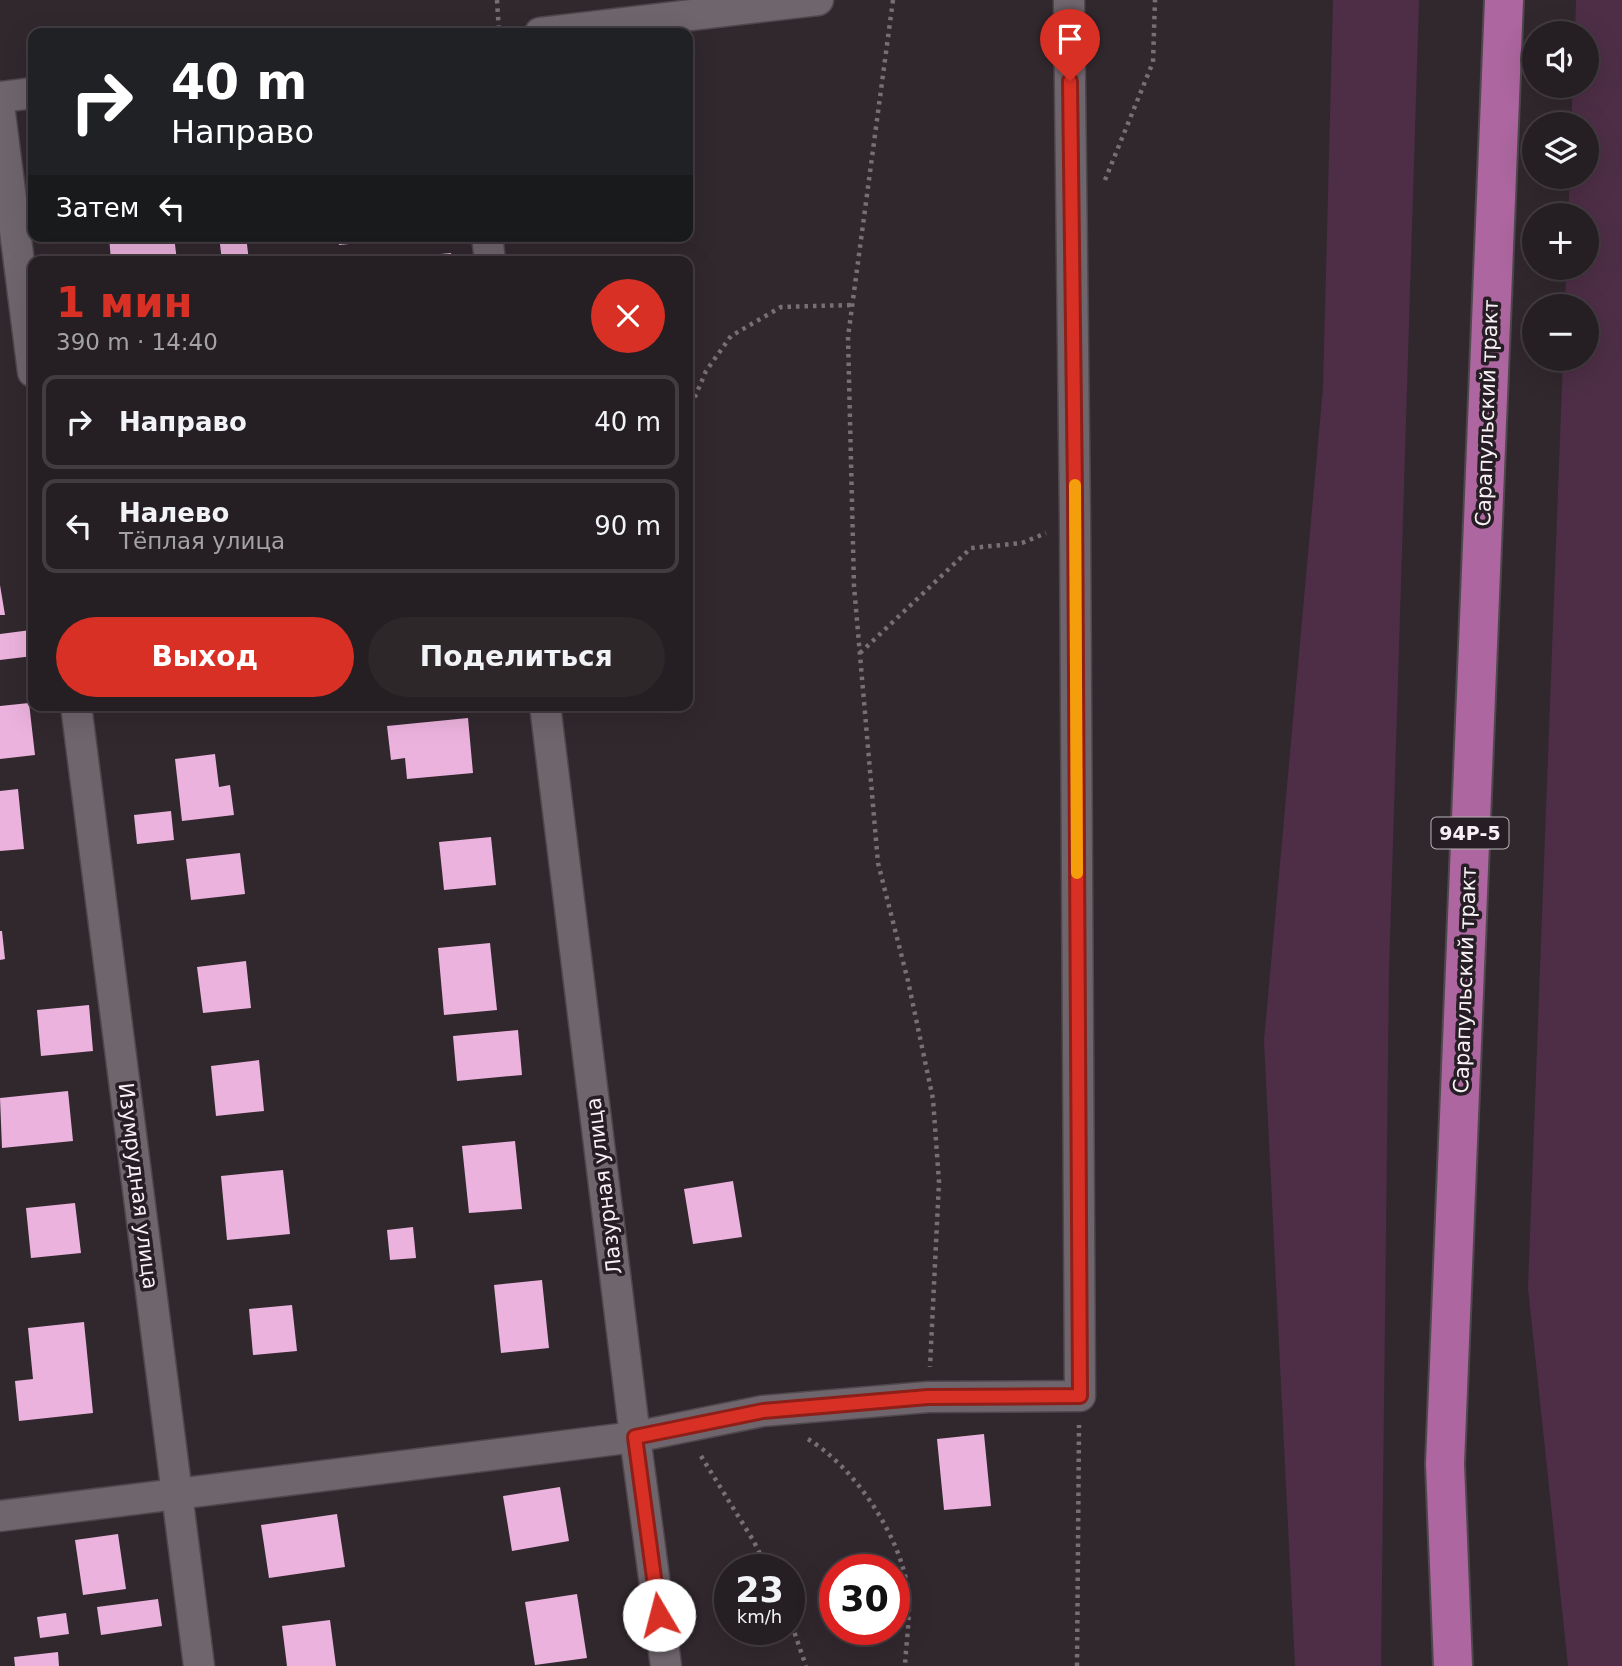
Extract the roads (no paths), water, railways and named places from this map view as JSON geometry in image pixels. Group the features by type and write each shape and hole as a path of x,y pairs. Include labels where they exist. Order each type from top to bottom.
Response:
{"main road":[{"name":"Сарапульский тракт","path":"1453,1666 1445,1464 1504,0"}],"street":[{"path":"582,28 818,0"},
{"path":"0,1516 635,1437 763,1411 928,1397 1080,1396 1069,0"},
{"path":"0,97 28,94"},
{"path":"0,113 28,333"},
{"name":"Изумрудная улица","path":"77,711 200,1666"},
{"name":"Лазурная улица","path":"546,711 635,1437 666,1666"}]}
